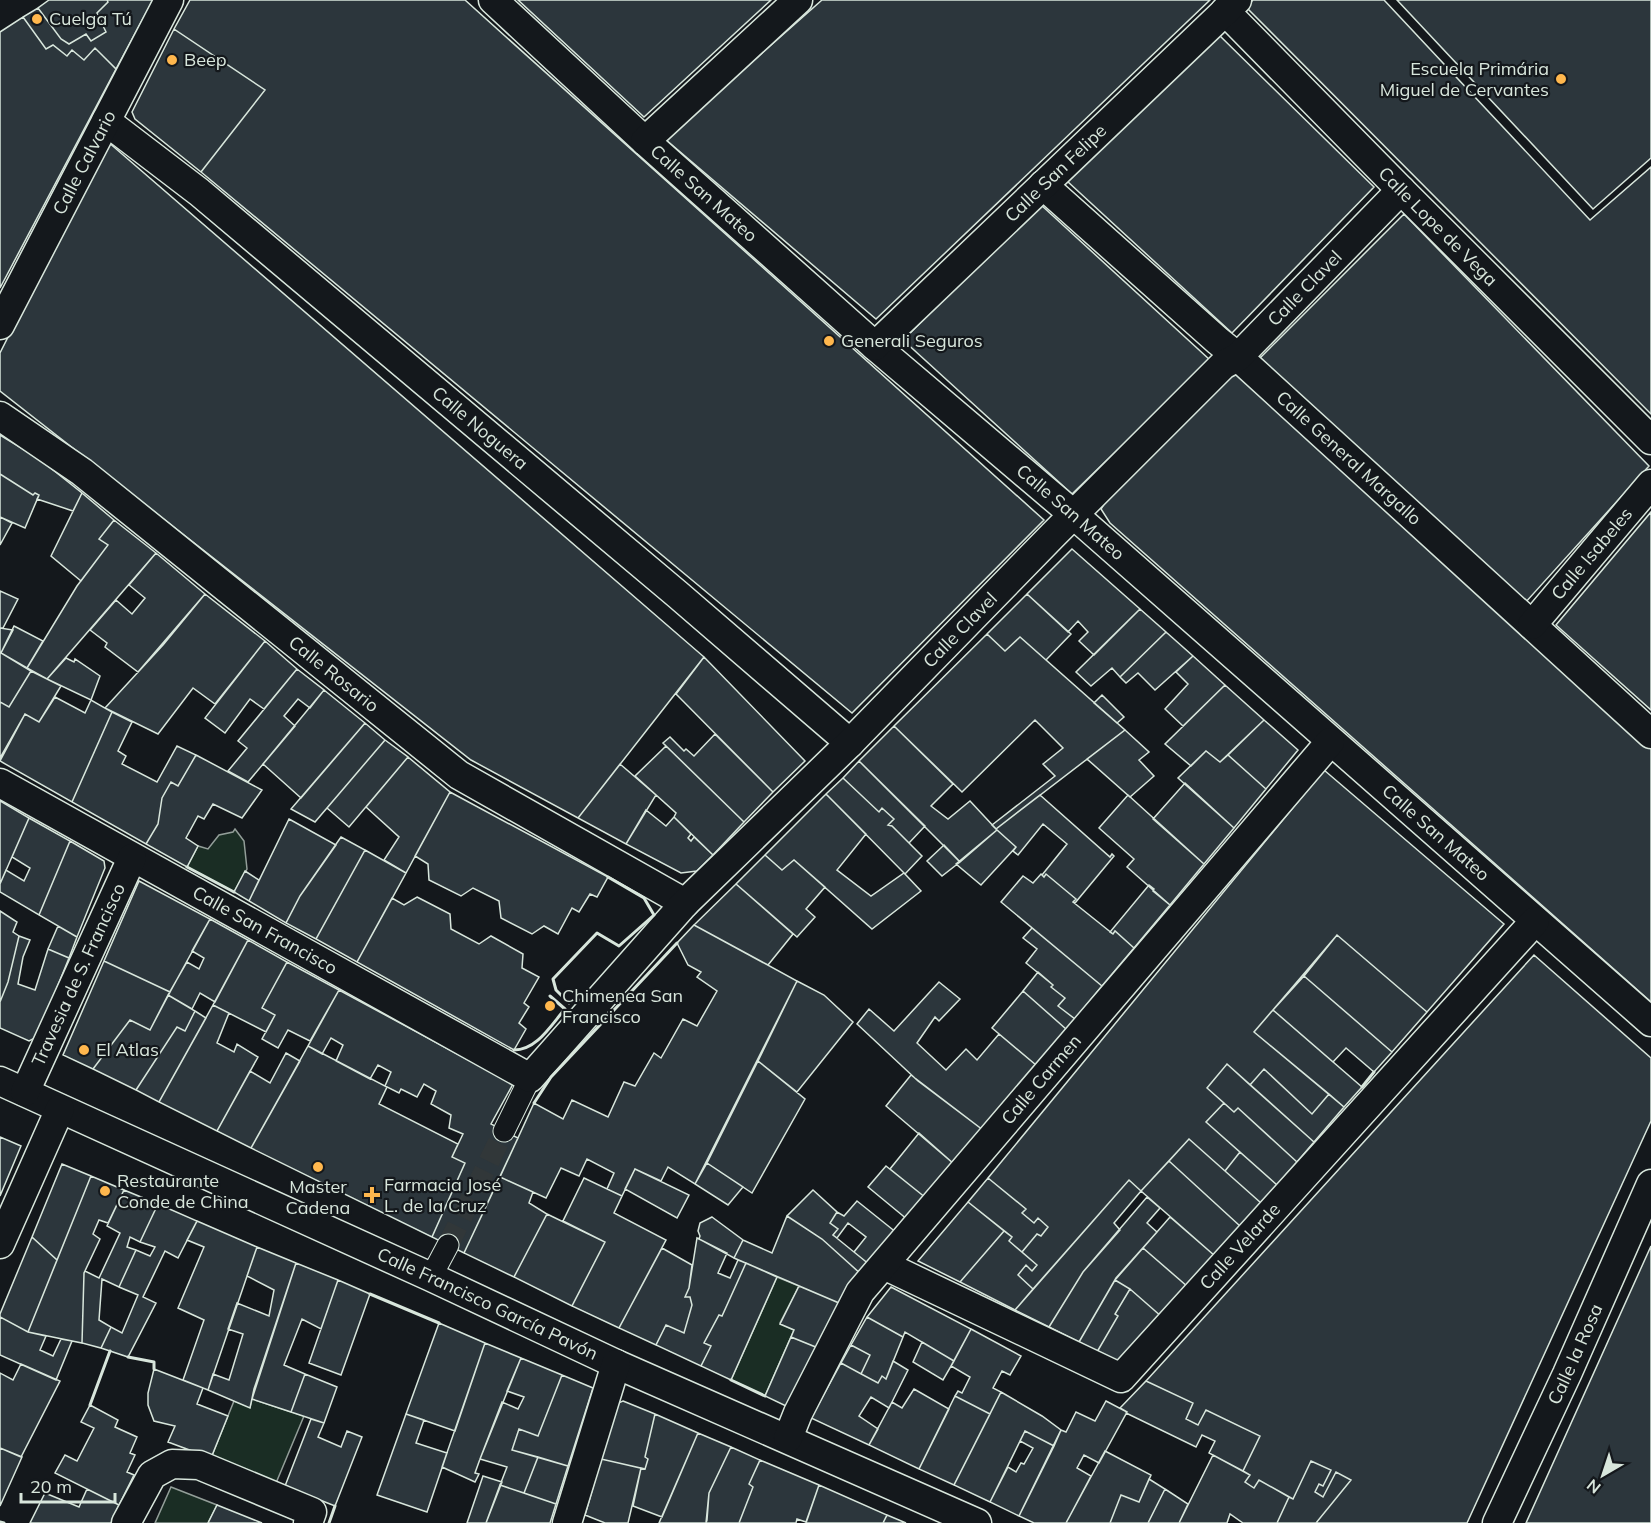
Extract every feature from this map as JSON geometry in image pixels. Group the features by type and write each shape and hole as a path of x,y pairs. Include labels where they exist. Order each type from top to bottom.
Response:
{"street":[{"name":"Calle Calvario","path":"0,325 169,0"},
{"name":"Calle San Mateo","path":"493,0 645,141 875,346 1073,514 1651,1022"},
{"path":"645,141 798,0"},
{"name":"Calle San Felipe","path":"875,346 1231,5"},
{"name":"Calle Lope de Vega","path":"1231,5 1401,190 1651,440"},
{"name":"Calle Noguera","path":"106,121 199,192 668,586 850,743"},
{"name":"Calle General Margallo","path":"1043,185 1238,357 1651,734"},
{"name":"Calle Clavel","path":"530,1078 685,903 850,743 1073,514 1223,365 1238,357 1401,190"},
{"name":"Calle Rosario","path":"0,416 82,472 459,775 685,903"},
{"name":"Calle Isabeles","path":"1532,625 1651,483"},
{"name":"Calle Carmen","path":"788,1438 798,1413 860,1292 1330,742"},
{"name":"Calle San Francisco","path":"0,783 530,1078"},
{"name":"Travesia de S. Francisco","path":"13,1086 132,858"},
{"name":"Calle Velarde","path":"884,1265 1121,1378 1535,921"},
{"path":"504,1131 530,1078"},
{"name":"Calle Francisco García Pavón","path":"13,1086 616,1364 976,1523"},
{"path":"0,1244 60,1109"},
{"name":"Calle la Rosa","path":"1497,1523 1567,1374 1651,1184"},
{"path":"430,1277 448,1245"},
{"path":"567,1523 616,1364"},
{"path":"126,1523 152,1475 171,1464 199,1465 312,1512 308,1523"}],"green space":[{"path":"235,829 244,841 247,869 234,892 187,867 198,846 208,849 219,835 233,832"},
{"path":"777,1277 799,1286 780,1323 794,1330 765,1396 731,1380"},
{"path":"252,1399 304,1416 276,1483 211,1458 234,1401 250,1407"},
{"path":"171,1487 217,1505 208,1523 155,1523"}],"building":[{"path":"49,0 107,0 108,2 97,13 106,32 91,41 86,34 69,44 61,39 38,8"},
{"path":"107,0 153,0 116,69 95,48 84,60 72,50 67,56 53,45 46,49 23,17 38,8 61,39 69,44 86,34 91,41 106,32 97,13 108,2"},
{"path":"190,0 465,0 1044,520 852,713 201,172 265,90 174,29"},
{"path":"518,0 771,0 644,117"},
{"path":"822,0 1210,0 876,319 665,139"},
{"path":"1253,0 1384,0 1590,220 1651,167 1651,414 1246,7"},
{"name":"Escuela Primária Miguel de Cervantes","path":"1397,0 1651,0 1651,158 1593,209"},
{"path":"23,17 46,49 53,45 67,56 72,50 84,60 95,48 116,69 0,288 0,32"},
{"path":"174,29 265,90 201,172 135,119 132,112"},
{"path":"1219,35 1374,187 1232,333 1067,181"},
{"path":"107,141 704,657 578,818 471,760 0,391 0,353"},
{"path":"1040,204 1210,360 1072,494 903,340"},
{"path":"1404,214 1649,466 1524,604 1259,359"},
{"path":"1233,370 1249,374 1651,748 1651,1002 1110,523 1101,509 1109,496"},
{"path":"0,435 38,458 82,493 73,511 37,499 39,495 35,493 33,495 0,474"},
{"path":"0,474 33,495 35,493 39,495 25,528 0,517"},
{"path":"82,493 114,520 99,539 108,545 81,581 51,556"},
{"path":"1651,512 1651,710 1556,625"},
{"path":"0,517 12,523 0,545"},
{"path":"114,520 156,553 47,679 27,668 77,586 108,545 99,539"},
{"path":"1072,549 1140,609 1094,655 1079,641 1088,632 1078,621 1068,632 1027,594"},
{"path":"156,553 205,594 138,672 105,647 107,643 90,630 116,600 132,614 145,598 129,585"},
{"path":"0,591 18,599 3,628 0,628"},
{"path":"205,594 265,641 215,704 193,688 158,734 105,708 163,645"},
{"path":"1027,594 1071,634 1046,660 1020,637 1005,651 987,634"},
{"path":"1140,609 1166,632 1120,677 1112,668 1091,686 1076,672"},
{"path":"14,626 43,641 27,668 1,653"},
{"path":"0,628 13,630 1,653 31,671 9,707 0,702"},
{"path":"1166,632 1193,656 1155,690 1138,673 1126,683 1120,677"},
{"path":"987,634 1005,651 1020,637 1125,730 996,829 992,825 1055,776 1043,764 1063,748 1035,720 962,792 894,726"},
{"path":"265,641 297,669 264,709 250,699 225,733 205,718"},
{"path":"1193,656 1225,685 1183,726 1165,709 1188,684 1176,672"},
{"path":"704,657 805,761 773,792 676,694"},
{"path":"66,658 74,662 75,659 100,676 91,700 47,679"},
{"path":"297,669 324,690 310,708 298,699 284,716 295,726 248,782 228,771 247,748 238,741"},
{"path":"31,671 61,686 39,722 25,714 0,758 0,702 9,707"},
{"path":"1225,685 1264,720 1220,762 1206,751 1191,766 1165,744"},
{"path":"324,690 365,723 301,798 263,764"},
{"path":"1102,695 1124,717 1117,723 1094,703"},
{"path":"55,697 85,713 91,700 112,712 72,802 0,761 25,714 39,722"},
{"path":"112,712 132,722 118,751 126,756 122,764 157,782 177,746 196,755 178,786 171,782 162,798 158,824 146,844 72,802"},
{"path":"1264,720 1298,750 1266,789 1228,755"},
{"path":"365,723 385,740 315,822 291,809"},
{"path":"894,726 953,784 931,806 948,819 970,801 997,830 960,862 859,761"},
{"path":"1125,730 1149,752 1139,760 1154,776 1130,797 1087,759"},
{"path":"715,734 773,792 744,822 663,743 670,737 684,751 686,749 694,756"},
{"path":"385,740 408,757 349,827 327,808"},
{"path":"666,746 744,822 713,855 674,817 676,813 635,776"},
{"path":"1206,751 1220,762 1228,755 1266,789 1234,828 1178,778"},
{"path":"196,755 262,790 242,818 213,804 204,819 198,816 186,838 198,846 187,867 146,844 158,824 162,798 171,782 178,786"},
{"path":"408,757 450,792 406,873 384,860 399,837 366,807"},
{"path":"859,761 925,826 909,843 892,826 888,825 894,819 882,808 879,812 843,778"},
{"path":"620,764 656,795 626,844 578,818"},
{"path":"1324,770 1504,924 1427,1012 1337,935 1254,1032 1329,1094 1312,1114 1264,1069 1250,1085 1227,1064 1207,1088 1224,1103 1206,1122 1240,1152 1225,1171 1189,1139 1141,1191 1129,1180 1033,1289 1018,1275 1026,1265 1032,1271 1037,1265 1022,1252 1037,1234 1041,1236 1048,1227 1038,1218 1034,1223 1022,1213 1026,1209 988,1178"},
{"path":"843,778 879,812 882,808 894,819 888,825 892,826 922,856 905,874 826,794"},
{"path":"1185,783 1234,828 1204,864 1153,819"},
{"path":"450,792 608,877 597,897 590,894 579,912 572,908 558,934 544,926 532,934 501,918 499,901 473,888 461,896 429,880 428,864 415,856"},
{"path":"826,794 866,834 837,870 871,896 904,873 921,891 872,929 794,860 782,870 765,855"},
{"path":"1040,795 1110,857 1112,854 1114,856 1075,903 1073,902 1076,899 1046,874 1044,877 1042,875 1067,844 1043,824 1018,855 1013,851 1016,847 996,829"},
{"path":"1128,795 1204,864 1170,905 1127,867 1134,859 1099,828"},
{"path":"0,801 29,818 0,884"},
{"path":"646,810 666,826 674,817 691,834 688,838 691,841 694,837 713,855 697,871 681,873 626,844"},
{"path":"29,818 70,841 39,915 0,892 0,884 6,870 24,881 30,868 12,857"},
{"path":"289,819 336,845 300,896 286,923 249,901"},
{"path":"997,830 1016,847 981,885 956,864"},
{"path":"341,837 365,850 316,939 286,923 300,896"},
{"path":"70,841 104,861 105,868 77,937 39,915"},
{"path":"944,845 960,862 942,876 927,861"},
{"path":"365,850 406,873 357,962 316,939"},
{"path":"765,855 782,870 794,860 825,887 806,909 815,917 797,937 736,884"},
{"path":"245,871 259,880 249,901 234,892"},
{"path":"1041,874 1044,877 1046,874 1076,899 1073,902 1113,934 1115,931 1134,948 1102,986 1001,902 1023,876 1033,883"},
{"path":"139,881 210,919 170,992 104,961"},
{"path":"736,884 793,934 768,965 694,925"},
{"path":"1149,885 1170,905 1134,948 1115,931 1113,934 1110,932"},
{"path":"417,897 450,914 451,929 479,944 491,936 523,954 522,968 539,977 524,1003 529,1007 519,1023 526,1029 514,1050 357,962 392,898 404,905"},
{"path":"0,911 17,922 13,932 19,936 8,982 0,1002"},
{"path":"210,919 248,940 215,1002 200,993 192,1009 168,995 187,962 199,969 204,958 192,951"},
{"path":"694,925 797,981 695,1184 668,1167 661,1181 635,1169 622,1196 607,1189 614,1173 587,1159 579,1176 561,1168 546,1198 500,1177 534,1103 563,1119 572,1100 608,1117 624,1082 635,1086 654,1053 661,1058 683,1019 697,1026 717,991 697,977 701,972 688,965 677,943"},
{"path":"58,926 77,937 69,958 48,949"},
{"path":"1032,928 1102,986 1075,1019 1058,1006 1065,998 1026,963 1037,949 1023,938"},
{"path":"1337,935 1427,1012 1392,1052 1304,976"},
{"path":"19,936 30,940 23,957 18,984 35,990 48,949 69,958 37,1037 29,1041 0,1028 0,1002 8,982"},
{"path":"248,940 287,962 262,1008 275,1015 266,1032 213,1005"},
{"path":"1534,955 1651,1058 1651,1121 1467,1523 1316,1523 1351,1480 1336,1472 1323,1497 1315,1492 1319,1484 1323,1486 1331,1470 1311,1461 1293,1499 1259,1480 1254,1488 1245,1482 1250,1475 1243,1471 1260,1436 1206,1410 1198,1425 1186,1419 1193,1403 1146,1381"},
{"path":"104,961 170,992 150,1030 130,1020 93,1069 63,1055"},
{"path":"287,962 339,990 310,1041 288,1030 278,1048 262,1039 275,1015 262,1008"},
{"path":"1038,972 1065,998 1058,1006 1075,1019 1066,1029 1023,991"},
{"path":"1304,976 1392,1052 1374,1072 1346,1048 1333,1062 1273,1010"},
{"path":"797,981 824,995 853,1022 797,1092 758,1061"},
{"path":"939,982 960,999 939,1021 935,1017 917,1043 946,1070 966,1049 977,1060 999,1034 1036,1065 983,1130 918,1081 857,1024 869,1009 894,1031"},
{"path":"339,990 513,1084 491,1124 518,1138 464,1253 432,1237 465,1163 452,1157 463,1134 449,1128 451,1115 431,1104 436,1091 424,1084 417,1097 401,1089 399,1093 385,1086 391,1072 378,1065 370,1079 336,1061 343,1045 331,1038 322,1054 308,1046"},
{"path":"1023,991 1066,1029 1036,1065 992,1028"},
{"path":"168,995 195,1011 185,1031 177,1027 136,1090 93,1069 130,1020 150,1030"},
{"path":"213,1005 229,1013 217,1043 234,1052 237,1044 258,1057 217,1131 159,1102"},
{"path":"1273,1010 1362,1087 1344,1107 1254,1032"},
{"path":"195,1011 206,1018 159,1102 136,1090 177,1027 185,1031"},
{"path":"308,1046 387,1087 379,1104 458,1144 452,1157 465,1163 432,1237 251,1148"},
{"path":"286,1053 300,1061 251,1148 217,1131 250,1071 270,1083"},
{"path":"758,1061 805,1099 752,1193 707,1163"},
{"path":"1227,1064 1314,1142 1297,1162 1238,1108 1234,1112 1207,1088"},
{"path":"1264,1069 1312,1114 1329,1094 1344,1107 1314,1142 1250,1085"},
{"path":"911,1075 983,1130 954,1164 886,1106"},
{"path":"1224,1103 1234,1112 1238,1108 1297,1162 1277,1185 1206,1122"},
{"path":"919,1133 954,1164 926,1198 890,1169"},
{"path":"0,1137 21,1146 0,1196"},
{"path":"1189,1139 1261,1203 1240,1226 1169,1161"},
{"path":"1240,1152 1277,1185 1261,1203 1225,1171"},
{"path":"1169,1161 1240,1226 1215,1256 1141,1191"},
{"path":"707,1163 743,1187 728,1205 695,1184"},
{"path":"62,1164 91,1176 57,1260 32,1237"},
{"path":"886,1166 926,1198 908,1220 868,1187"},
{"path":"635,1169 689,1195 677,1218 625,1189"},
{"path":"91,1176 124,1190 108,1223 99,1220 93,1234 100,1239 84,1273 82,1343 28,1332"},
{"path":"500,1177 533,1192 529,1203 547,1214 514,1277 464,1253"},
{"path":"584,1178 622,1196 614,1213 666,1240 619,1328 572,1306 605,1242 563,1221"},
{"path":"988,1178 1026,1209 1022,1213 1034,1223 1038,1218 1048,1227 1041,1236 1037,1234 1022,1252 1009,1241 1012,1237 968,1202"},
{"path":"1129,1180 1141,1191 1114,1223 1120,1230 1083,1272 1049,1327 1015,1310"},
{"path":"124,1190 158,1204 140,1242 130,1237 127,1247 136,1250 119,1287 102,1279 99,1320 111,1327 101,1348 82,1343 84,1273 85,1271 99,1278 120,1233 107,1226"},
{"path":"813,1190 837,1212 830,1223 838,1229 833,1235 870,1265 862,1275 822,1239 787,1216"},
{"path":"1147,1197 1160,1208 1147,1223 1157,1232 1116,1278 1079,1342 1049,1327 1083,1272"},
{"path":"857,1201 897,1233 870,1265 854,1252 866,1237 848,1223 837,1238 833,1235 838,1229 830,1223 837,1212 844,1216"},
{"path":"968,1202 1004,1231 960,1282 918,1261"},
{"path":"158,1204 197,1221 178,1258 165,1251 143,1297 156,1303 128,1357 101,1348 111,1327 122,1333 138,1295 119,1287 136,1250 150,1256 155,1247 140,1242"},
{"path":"547,1214 605,1242 572,1306 514,1277"},
{"path":"787,1216 822,1239 862,1275 839,1303 734,1258 743,1240 772,1253"},
{"path":"712,1217 743,1240 734,1258 699,1239 700,1223"},
{"path":"1170,1217 1215,1256 1188,1287 1143,1248"},
{"path":"197,1221 257,1247 208,1390 183,1380 204,1320 178,1308 204,1247 187,1240"},
{"path":"1004,1231 1012,1237 1009,1241 1037,1265 1032,1271 1026,1265 1018,1275 1033,1289 1015,1310 960,1282"},
{"path":"32,1237 57,1260 28,1332 0,1317 0,1314"},
{"path":"697,1238 727,1253 718,1273 730,1278 738,1260 746,1263 722,1316 719,1315 704,1343 711,1346 701,1366 656,1345 666,1325 684,1333 692,1305 690,1297 685,1297 689,1288"},
{"path":"1651,1246 1651,1523 1526,1523"},
{"path":"257,1247 296,1263 254,1389 250,1408 208,1390 213,1374 229,1380 243,1334 228,1329 237,1303 269,1316 274,1290 247,1276"},
{"path":"662,1248 692,1265 689,1288 685,1297 690,1297 692,1305 684,1333 666,1325 656,1345 619,1328"},
{"path":"1143,1248 1188,1287 1162,1317 1130,1289 1115,1280"},
{"path":"296,1263 338,1280 321,1329 302,1319 284,1365 305,1374 291,1412 252,1399"},
{"path":"746,1263 777,1277 731,1380 701,1366 711,1346 704,1343 719,1315 722,1316"},
{"path":"338,1280 370,1294 341,1375 309,1363"},
{"path":"1115,1280 1130,1289 1115,1314 1118,1316 1097,1352 1079,1342"},
{"path":"799,1286 839,1303 818,1348 791,1337 794,1330 780,1324"},
{"path":"891,1287 971,1329 954,1361 905,1332 903,1337 867,1317"},
{"path":"1130,1289 1162,1317 1121,1364 1097,1352 1118,1316 1115,1314"},
{"path":"0,1317 28,1332 46,1336 40,1350 53,1356 61,1339 72,1341 56,1380 0,1355"},
{"path":"867,1317 903,1337 886,1379 882,1376 878,1383 861,1374 870,1355 851,1345"},
{"path":"439,1323 485,1343 455,1431 406,1414"},
{"path":"971,1329 1021,1356 1010,1375 1002,1371 993,1388 1001,1392 990,1414 955,1396 958,1391 962,1393 970,1377 951,1366"},
{"path":"791,1337 818,1348 786,1406 765,1396"},
{"path":"922,1342 954,1361 943,1380 913,1362"},
{"path":"485,1343 521,1358 480,1459 475,1473 479,1474 475,1482 442,1467"},
{"path":"851,1345 870,1355 861,1374 841,1363"},
{"path":"521,1358 562,1375 538,1436 519,1429 512,1450 538,1457 524,1493 500,1485 507,1467 480,1459 502,1402 518,1409 524,1397 507,1391"},
{"path":"893,1361 908,1370 889,1408 871,1397 859,1416 878,1429 869,1445 811,1418 841,1363 878,1383 882,1376 886,1379"},
{"path":"21,1364 60,1381 21,1457 0,1448 0,1373 13,1380"},
{"path":"154,1369 203,1388 197,1404 228,1416 211,1458 168,1442 175,1426 154,1421 148,1405 148,1393"},
{"path":"305,1374 337,1387 324,1423 291,1412"},
{"path":"562,1375 593,1388 568,1466 512,1450 519,1429 538,1436"},
{"path":"1146,1381 1193,1403 1186,1419 1198,1425 1206,1410 1260,1436 1243,1471 1209,1453 1215,1441 1202,1435 1196,1447 1120,1408"},
{"path":"914,1389 949,1409 919,1469 869,1445 892,1402 902,1408"},
{"path":"1001,1392 1061,1430 1054,1446 1025,1431 990,1502 954,1485"},
{"path":"955,1396 990,1414 954,1485 919,1469"},
{"path":"623,1401 655,1414 645,1457 648,1459 645,1469 601,1459 618,1403"},
{"path":"1106,1401 1127,1412 1099,1463 1084,1455 1077,1468 1091,1476 1066,1523 1034,1523 1019,1516 1061,1430 1066,1432 1076,1412 1095,1421"},
{"path":"90,1405 118,1420 115,1427 137,1437 130,1453 135,1455 127,1472 134,1475 119,1505 55,1473 65,1455 77,1461 94,1428 81,1422"},
{"path":"406,1414 424,1420 416,1443 447,1453 427,1512 377,1495"},
{"path":"655,1414 698,1433 662,1517 633,1506 641,1468 645,1469 648,1459 645,1457"},
{"path":"311,1419 324,1423 318,1437 341,1447 347,1431 362,1437 335,1506 285,1486"},
{"path":"1025,1431 1054,1446 1019,1516 990,1502 1008,1467 1016,1472 1021,1463 1024,1464 1033,1448 1020,1441"},
{"path":"698,1433 731,1447 709,1493 706,1523 659,1523"},
{"path":"731,1447 760,1460 749,1484 753,1487 739,1523 706,1523 709,1493"},
{"path":"0,1448 22,1457 0,1506"},
{"path":"1105,1451 1151,1475 1139,1502 1121,1495 1110,1523 1066,1523"},
{"path":"1213,1455 1250,1475 1245,1482 1254,1488 1259,1480 1289,1497 1277,1523 1243,1523 1230,1514 1227,1523 1179,1523"},
{"path":"538,1457 568,1466 556,1504 524,1493"},
{"path":"601,1459 641,1468 628,1523 605,1523 585,1515"},
{"path":"760,1460 819,1485 806,1522 797,1519 796,1523 739,1523 753,1487 749,1484"},
{"path":"1311,1461 1331,1470 1323,1486 1319,1484 1315,1492 1323,1497 1336,1472 1351,1480 1316,1523 1277,1523 1289,1497 1293,1499"},
{"path":"483,1476 502,1482 486,1523 467,1523"},
{"path":"1149,1479 1165,1489 1148,1523 1110,1523 1121,1495 1139,1502"},
{"path":"500,1485 556,1504 550,1523 486,1523"},
{"path":"819,1485 887,1515 883,1523 806,1523"},
{"path":"87,1489 119,1505 111,1523 30,1523 45,1493 79,1507"},
{"path":"1165,1489 1188,1504 1179,1523 1148,1523"},
{"path":"217,1505 262,1523 208,1523"},
{"path":"887,1515 906,1523 883,1523"}],"tunnel":[{"path":"448,1245 504,1131"}],"wall":[{"path":"187,867 234,892"},
{"path":"569,1003 556,990 553,979 597,933 619,946 654,915 644,898 608,877"},
{"path":"534,1103 551,1077 677,943"},
{"path":"514,1050 530,1046 537,1041 565,1009 550,996"},
{"path":"1362,1087 1374,1072"},
{"path":"370,1294 439,1323"},
{"path":"90,1405 110,1351"},
{"path":"128,1357 154,1362 154,1369"},
{"path":"731,1380 765,1396"},
{"path":"329,1523 335,1506"},
{"path":"0,1522 4,1523"}],"place":[{"name":"Cuelga Tú","path":"37,19"},
{"name":"Beep","path":"172,60"},
{"name":"Escuela Primária Miguel de Cervantes","path":"1561,79"},
{"name":"Generali Seguros","path":"829,341"},
{"name":"Chimenea San Francisco","path":"550,1006"},
{"name":"El Atlas","path":"84,1050"},
{"name":"Master Cadena","path":"318,1167"},
{"name":"Restaurante Conde de China","path":"105,1191"},
{"name":"Farmacia José L. de la Cruz","path":"372,1195"}]}
